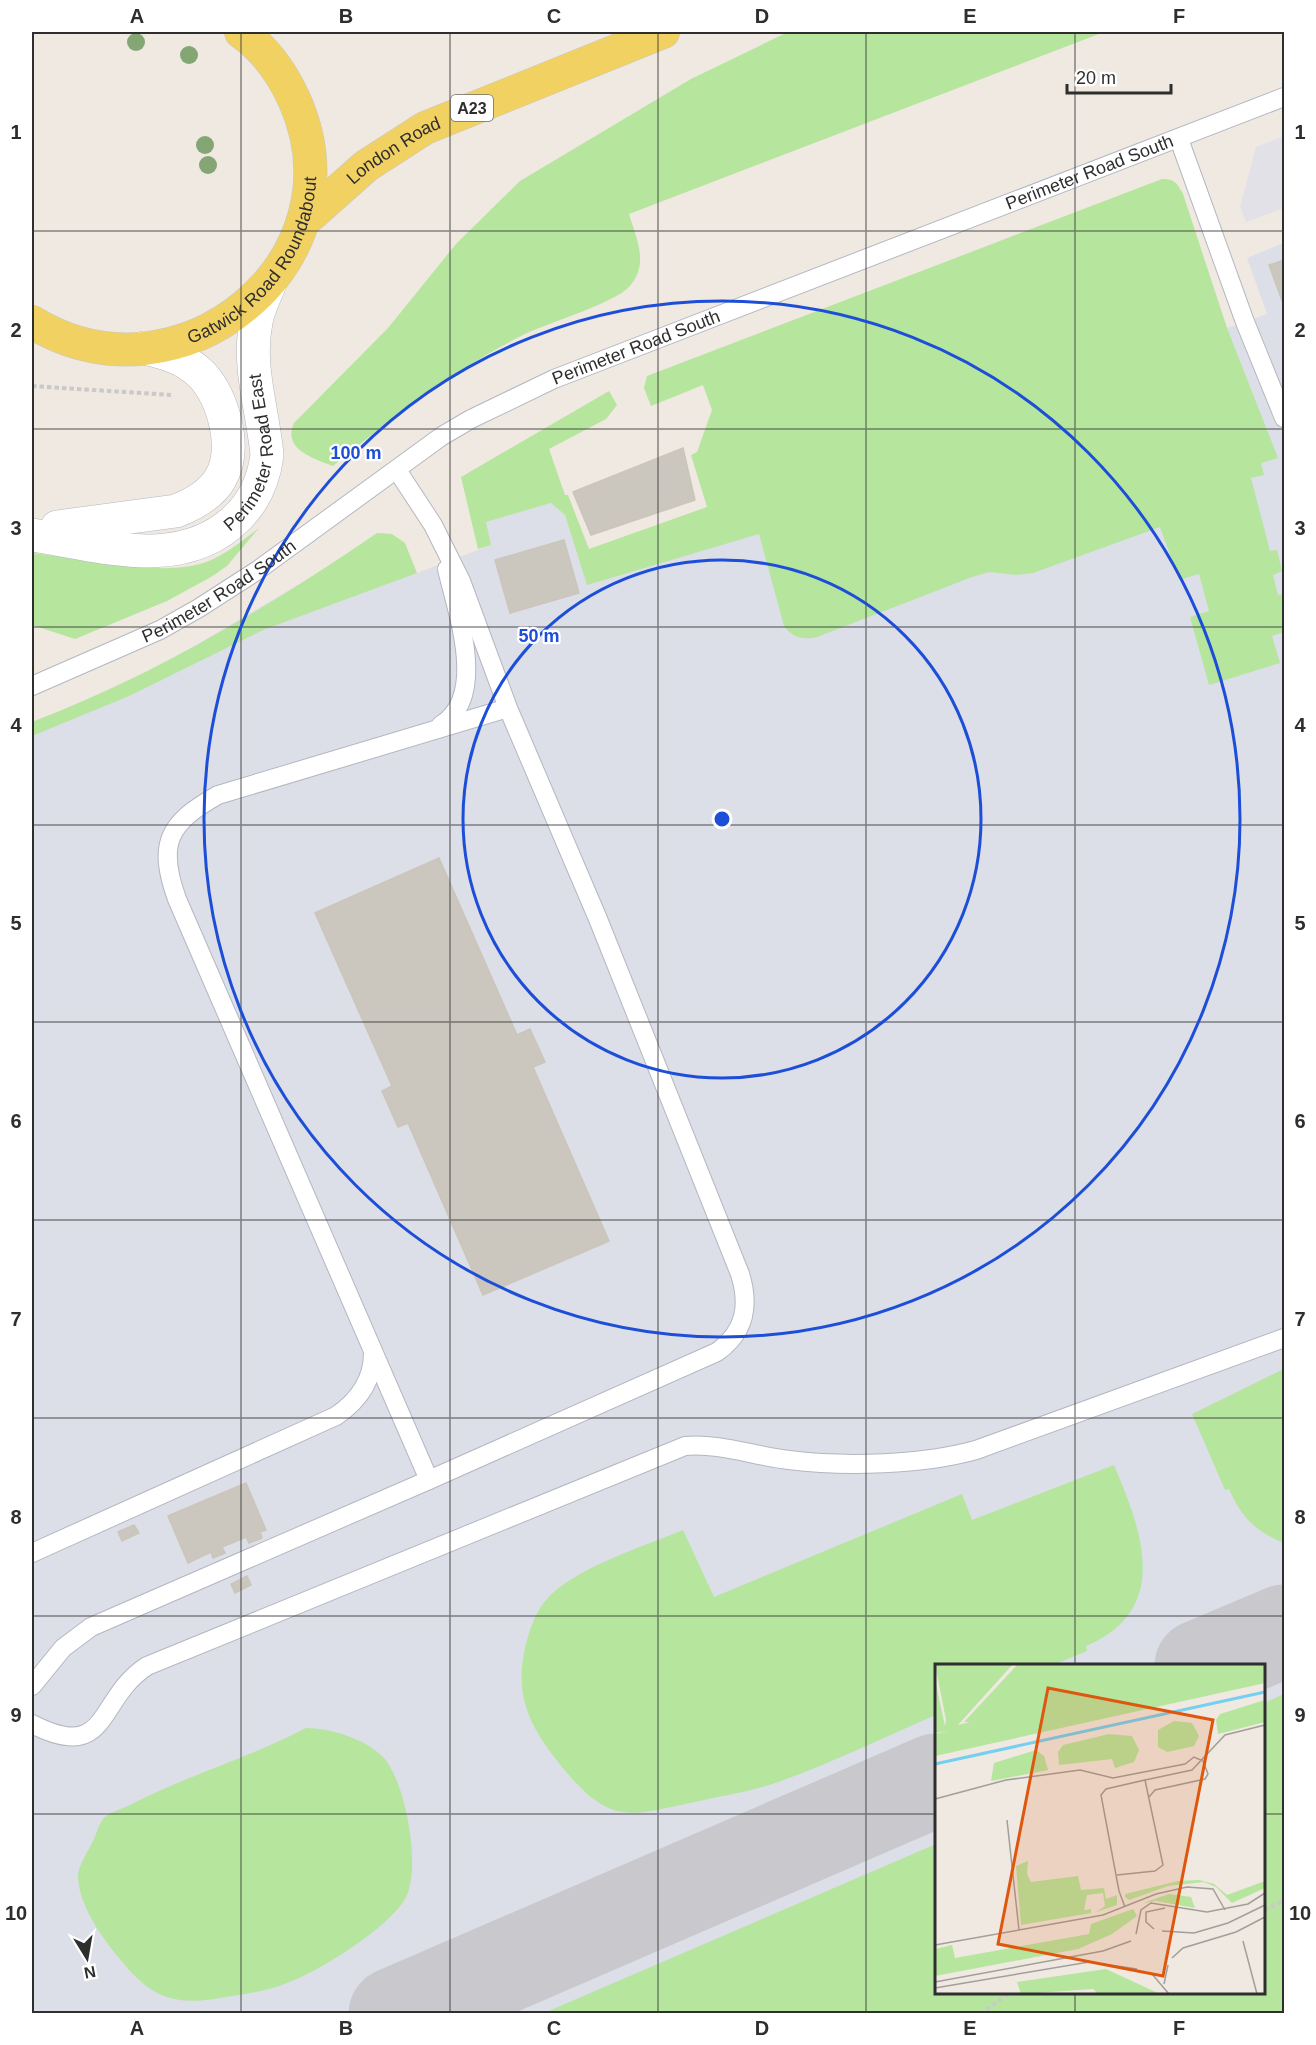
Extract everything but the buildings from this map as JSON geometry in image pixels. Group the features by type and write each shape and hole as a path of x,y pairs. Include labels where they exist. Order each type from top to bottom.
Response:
{"main road":[{"name":"Gatwick Road Roundabout","path":"32,322 60,337 111,347 144,348 175,343 213,329 247,306 270,283 290,253 303,222 310,176 307,140 300,112 288,86 271,60 241,32"},
{"name":"London Road","path":"303,222 366,166 425,128 663,32"},
{"path":"32,346 111,347"}],"street":[{"name":"Perimeter Road East","path":"32,535 162,552 205,542 228,527 246,509 257,491 265,470 266,446 253,349 256,319 270,283"},
{"name":"Perimeter Road East","path":"32,530 176,512 194,505 210,493 222,476 229,455 229,441 224,414 213,389 202,375 173,355 144,348"}],"lane":[{"name":"Perimeter Road South","path":"32,686 123,647 199,608 258,570 457,427 554,379 1284,97"},
{"path":"1179,139 1245,322 1284,418"},
{"path":"32,1686 73,1638 91,1627 706,1358 734,1338 746,1310 740,1274 598,919 508,708 464,587 438,536 397,470"},
{"path":"429,731 447,721 459,709 467,684 457,614 438,536"},
{"path":"429,1480 177,899 167,866 166,853 173,830 181,820 218,795 508,708"},
{"path":"32,1724 64,1737 86,1734 98,1726 127,1681 147,1666 674,1449 708,1444 799,1461 937,1460 976,1450 1284,1338"},
{"path":"32,1554 336,1416 352,1404 365,1387 372,1370 373,1353"}],"path":[{"path":"32,386 176,396"},
{"path":"1265,1909 1284,1901"},
{"path":"980,2013 1008,1994"}],"shaded area":[{"path":"1284,136 1284,208 1246,222 1240,207 1256,147"},
{"path":"1284,243 1284,2013 32,2013 32,722 97,696 164,664 330,566 417,573 491,545 485,522 551,503 565,515 583,570 721,529 1201,250 1227,328 1267,314 1247,258"}],"green space":[{"path":"788,32 1104,32 629,214 638,242 640,260 635,278 621,293 596,306 525,334 474,362 402,411 333,466 309,456 296,446 291,432 294,423 388,328 456,244 520,181 691,79"},
{"path":"1162,179 1175,182 1183,194 1227,328 1278,458 1261,463 1264,475 1251,478 1270,551 1277,550 1282,571 1273,575 1278,595 1284,594 1284,632 1272,636 1280,663 1209,685 1190,617 1209,611 1199,574 1179,580 1160,527 1033,573 1016,575 989,572 972,577 817,637 807,638 795,636 784,626 759,534 587,585 565,515 551,503 486,522 491,545 478,549 461,477 609,391 617,405 606,419 549,449 565,495 568,495 589,549 707,507 691,455 697,452 712,410 703,385 651,406 644,388 647,376"},
{"path":"259,528 227,566 167,601 75,639 32,625 32,553 146,568 191,566 223,554"},
{"path":"377,533 392,534 405,543 417,573 263,630 129,696 32,736 32,722 123,683 210,638 295,587"},
{"path":"1284,1369 1284,1543 1265,1534 1250,1522 1229,1489 1225,1490 1192,1414"},
{"path":"1114,1465 1134,1516 1143,1567 1140,1590 1131,1612 1113,1631 1086,1646 1087,1651 1055,1664 935,1664 935,1715 778,1782 757,1789 656,1810 623,1812 607,1807 592,1798 556,1759 529,1714 524,1699 522,1664 537,1614 547,1599 559,1588 574,1577 611,1559 683,1530 714,1597 962,1494 972,1520"},
{"path":"1284,1694 1284,2013 544,2013 935,1844 935,1994 1265,1994 1265,1703"},
{"path":"306,1728 337,1732 358,1740 377,1751 392,1770 405,1806 412,1848 410,1886 405,1899 384,1923 352,1947 317,1969 281,1985 197,2001 169,1998 157,1993 133,1974 113,1951 92,1920 82,1897 79,1871 102,1821 111,1813 150,1795 262,1749"}],"taxiway":[{"path":"1206,1664 1284,1631"},
{"path":"395,2014 935,1780"}]}
